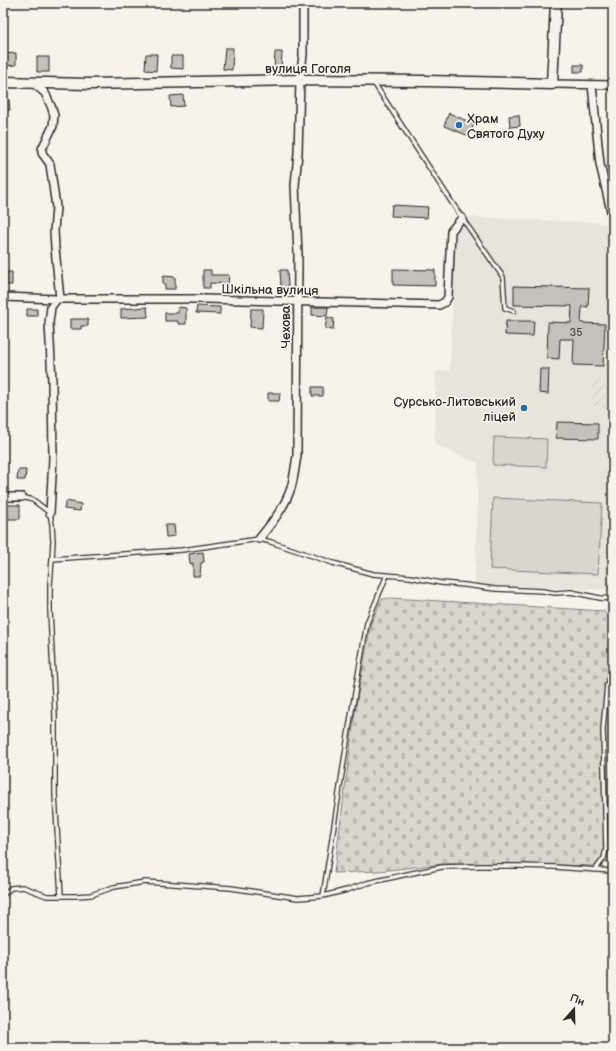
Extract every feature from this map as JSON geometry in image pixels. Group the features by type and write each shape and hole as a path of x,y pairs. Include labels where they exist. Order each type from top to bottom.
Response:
{"street":[{"name":"Чехова","path":"258,539 282,507 291,488 297,456 298,255 295,185 298,153 300,80 303,55 303,3"},
{"path":"552,84 556,3"},
{"name":"вулиця Гоголя","path":"3,82 89,84 300,80 613,85"},
{"path":"33,83 45,93 54,116 53,126 42,149 42,153 50,164 56,207 54,242 58,299 52,307 49,323 52,381 53,458 50,513"},
{"path":"592,85 600,164 613,220"},
{"name":"Шкільна вулиця","path":"3,297 58,299 205,299 439,305 447,300 449,294 451,231 462,218"},
{"path":"3,497 22,497"}],"lane":[{"path":"372,81 462,218 503,277 505,308 514,311"},
{"path":"22,497 33,500 50,513 52,525 50,611 55,715 55,794 61,896"},
{"path":"52,559 182,550 258,539 373,574 410,577 441,583 495,589 555,593 571,592 613,599"},
{"path":"323,896 367,623 387,575"},
{"path":"596,869 604,858 606,849 603,729 607,685 613,664"},
{"path":"3,895 11,888 23,887 47,896 91,895 114,887 145,882 231,888 298,898 323,896 368,883 442,867 518,866 613,871"}],"shaded area":[{"name":"Сурсько-Литовський ліцей","path":"469,217 606,223 613,256 613,590 475,585 478,463 435,445 436,372 450,370 455,234"},
{"path":"592,380 605,380 605,407 592,406"}],"green space":[{"path":"494,437 547,439 546,467 493,465"},
{"path":"493,498 602,503 598,574 490,569"},
{"path":"391,598 604,611 613,625 613,860 594,866 442,864 379,871 334,873 355,711 371,623 382,599"}],"building":[{"path":"225,48 233,48 232,70 223,69"},
{"path":"275,52 282,52 281,69 274,69"},
{"path":"16,53 16,65 3,66 3,54"},
{"path":"146,54 157,54 156,71 145,70"},
{"path":"171,56 183,56 183,69 171,68"},
{"path":"37,57 49,57 49,72 37,72"},
{"path":"574,65 583,65 583,72 574,72"},
{"path":"183,95 184,106 171,107 170,96"},
{"path":"9,100 10,110 3,111 3,101"},
{"name":"Храм Святого Духу","path":"449,113 474,124 469,136 444,126"},
{"path":"519,115 520,126 510,127 509,116"},
{"path":"392,205 428,207 427,218 391,216"},
{"path":"393,269 435,270 435,286 393,285"},
{"path":"203,270 211,270 211,275 229,275 228,284 210,283 210,288 203,288"},
{"path":"280,270 287,270 288,287 281,288"},
{"path":"3,272 12,272 12,285 3,285"},
{"path":"163,276 175,277 175,289 165,289 165,285 163,285"},
{"path":"514,286 589,288 588,307 582,306 581,323 605,324 603,366 573,365 574,339 560,339 559,359 547,358 548,322 571,323 572,306 514,305"},
{"path":"197,306 220,307 220,314 196,313"},
{"path":"147,307 148,317 121,318 121,309"},
{"path":"178,307 186,308 186,324 178,324 178,321 165,321 165,313 178,313"},
{"path":"312,307 328,307 327,316 312,315"},
{"path":"27,309 37,309 37,316 27,316"},
{"path":"251,309 263,309 262,328 250,327"},
{"path":"327,317 334,319 333,330 325,329"},
{"path":"70,319 88,319 88,326 81,326 81,329 70,329"},
{"path":"506,321 534,321 533,336 505,335"},
{"path":"540,369 549,369 548,394 539,393"},
{"path":"312,387 323,387 323,396 312,396"},
{"path":"268,393 280,393 279,401 268,401"},
{"path":"557,422 598,423 598,439 556,438"},
{"path":"18,470 26,470 25,480 17,480"},
{"path":"66,501 81,504 80,511 64,509"},
{"path":"7,505 20,505 20,519 7,519"},
{"path":"165,525 174,525 175,536 166,537"},
{"path":"203,552 204,562 201,563 200,576 193,576 193,563 190,564 189,554"}],"place":[{"name":"Храм Святого Духу","path":"459,125"},
{"name":"Сурсько-Литовський ліцей","path":"524,408"}]}
